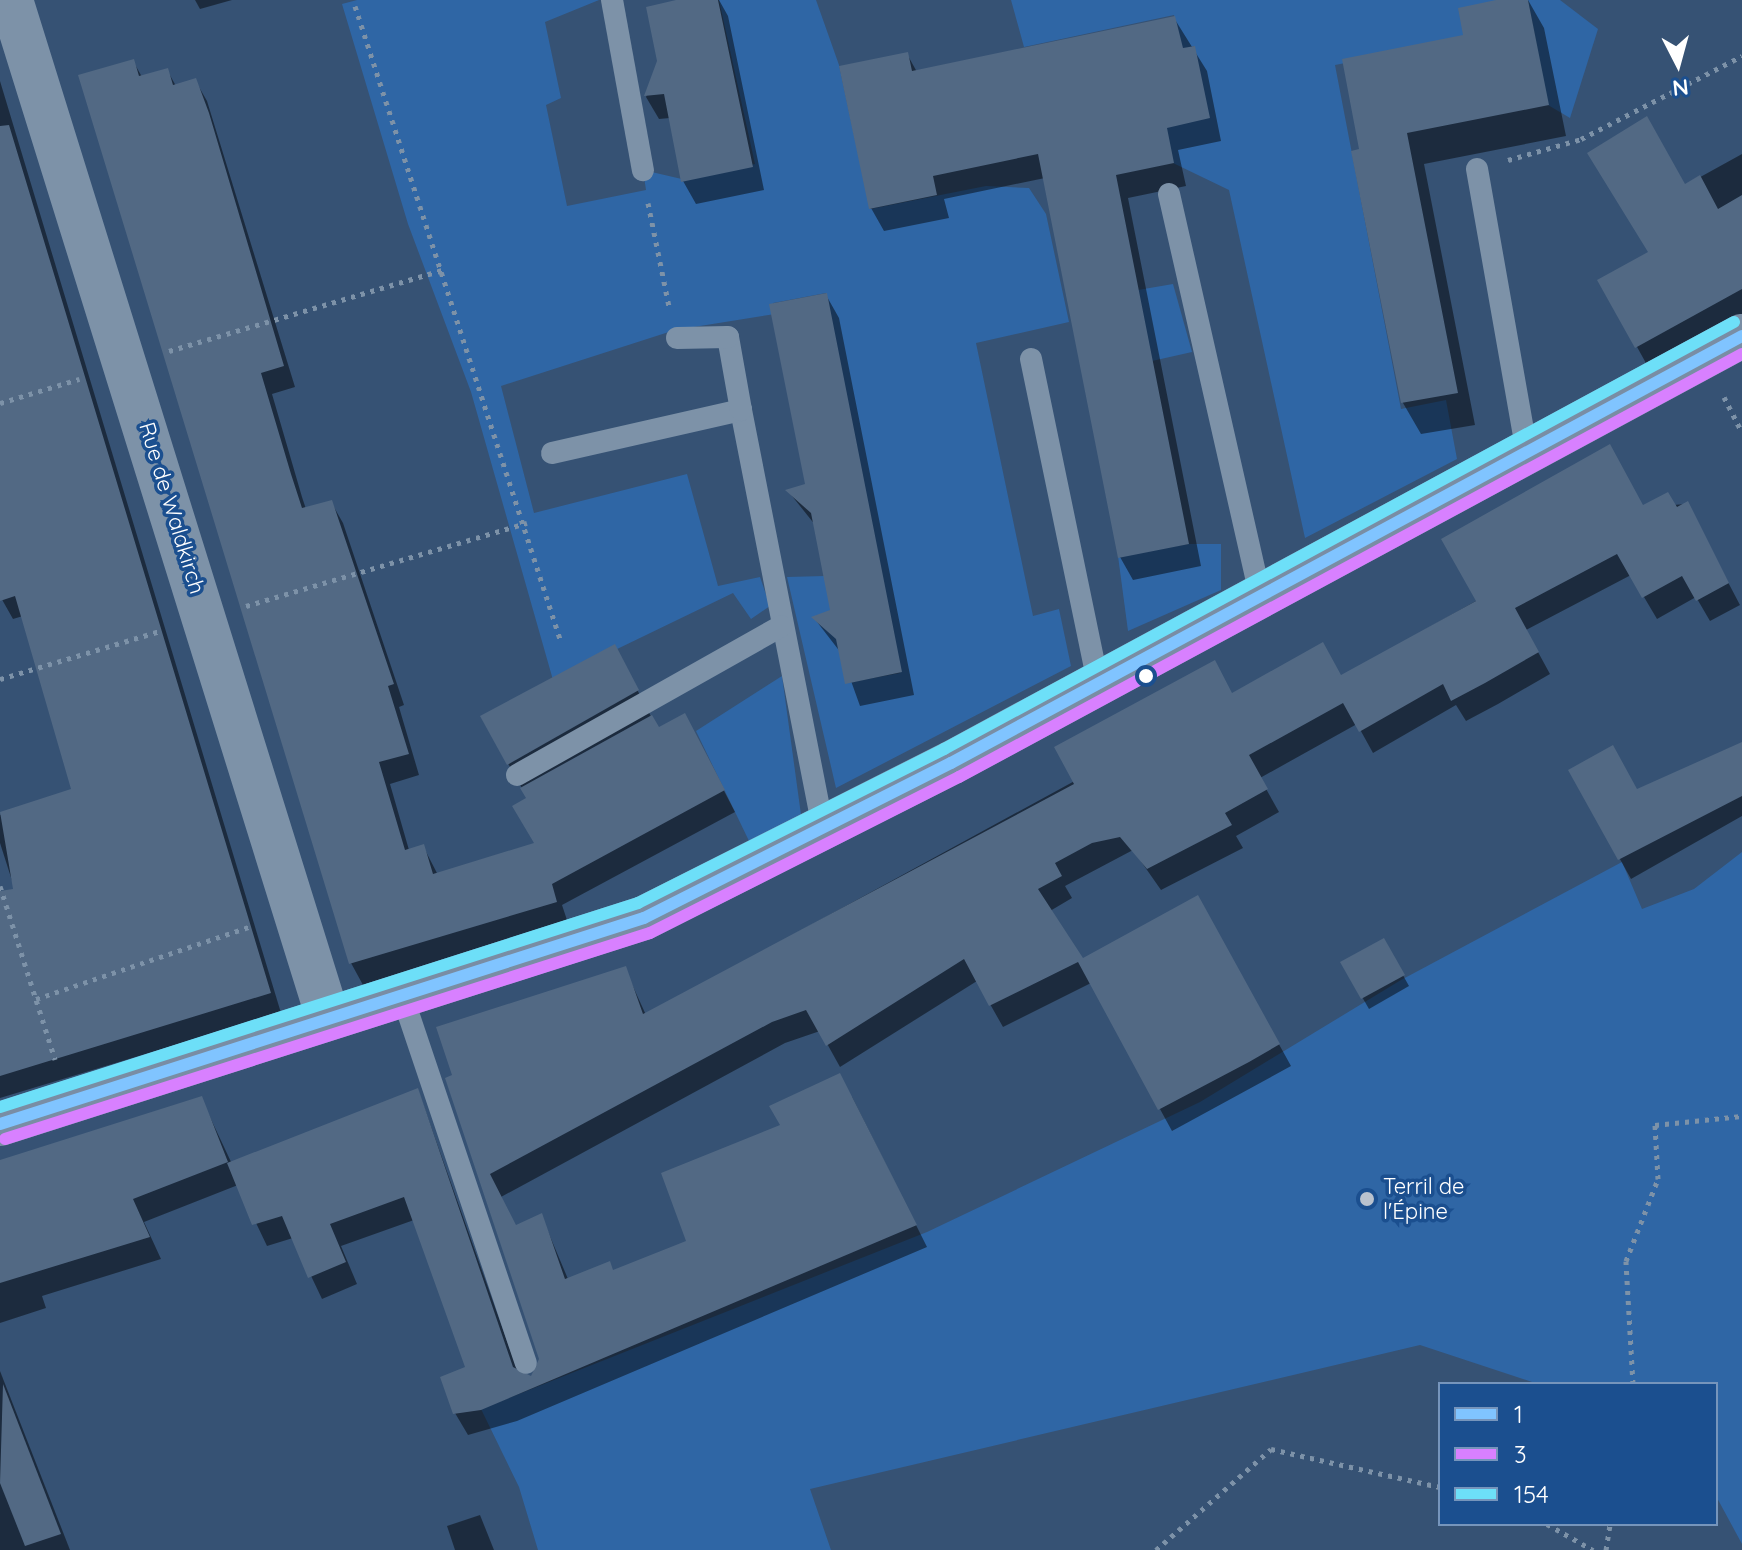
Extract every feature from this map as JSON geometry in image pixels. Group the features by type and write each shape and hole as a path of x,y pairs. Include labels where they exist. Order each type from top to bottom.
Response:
{"street":[{"name":"Rue de Waldkirch","path":"11,0 128,364 328,1018"},
{"path":"0,1124 644,918 823,829 1260,595 1526,447 1742,336"}],"lane":[{"path":"612,0 642,164"},
{"path":"1477,169 1526,447"},
{"path":"1169,194 1260,595"},
{"path":"677,338 728,337 781,626 823,829"},
{"path":"1031,359 1098,683"},
{"path":"552,453 741,410"},
{"path":"517,775 781,626"},
{"path":"402,995 526,1363"}],"path":[{"path":"355,6 527,523 561,642"},
{"path":"1477,169 1581,139 1742,56"},
{"path":"642,164 677,338"},
{"path":"0,403 443,270"},
{"path":"0,679 527,523"},
{"path":"0,886 69,1102"},
{"path":"36,999 296,912"},
{"path":"1633,1382 1626,1261 1658,1179 1655,1125 1742,1116"},
{"path":"1156,1550 1271,1449 1438,1487"},
{"path":"1551,1526 1593,1550"},
{"path":"1606,1550 1610,1526"}],"shaded area":[{"path":"357,0 599,0 545,22 561,98 546,105 567,206 646,190 643,170 686,180 755,164 719,0 816,0 839,65 870,209 986,186 1029,188 1046,214 1069,322 976,343 1033,616 1059,609 1071,666 836,788 787,577 825,576 846,683 900,673 826,293 773,303 775,314 675,330 501,386 534,513 687,474 718,586 760,577 770,606 751,619 733,593 553,680 471,392 408,224 342,4"},
{"path":"1011,0 1502,0 1464,40 1335,65 1401,409 1446,400 1457,459 1305,538 1229,190 1173,163 1166,128 1195,46 1182,49 1174,15 1024,47"},
{"path":"1528,0 1560,0 1598,29 1570,118 1548,105"},
{"path":"1173,284 1192,352 1152,361 1138,290"},
{"path":"1189,544 1221,544 1221,590 1128,631 1118,556"},
{"path":"782,676 802,822 750,843 696,731"},
{"name":"Terril de l'Épine","path":"1742,852 1742,1544 1718,1500 1718,1382 1532,1382 1420,1345 810,1489 831,1550 538,1550 519,1487 481,1409 927,1232 1200,1102 1401,980 1622,862 1642,909 1694,889"}],"building":[{"path":"676,0 718,0 753,167 681,182 664,94 644,96 657,61 646,7"},
{"path":"1496,0 1528,0 1549,105 1407,133 1458,393 1401,403 1351,151 1359,149 1342,59 1463,35 1458,8"},
{"path":"1175,16 1183,48 1195,46 1210,118 1167,128 1174,163 1116,175 1189,544 1118,558 1038,154 933,176 937,195 869,209 839,66 908,52 912,71"},
{"path":"134,59 139,76 168,68 173,85 196,78 209,113 284,366 261,373 302,508 332,500 394,684 388,686 409,754 379,762 405,850 424,844 433,874 534,843 512,806 526,798 520,788 652,715 659,727 685,713 725,790 552,884 557,902 349,964 78,75"},
{"path":"1647,116 1685,184 1700,175 1718,209 1742,195 1742,289 1635,348 1597,280 1648,252 1587,153"},
{"path":"9,125 271,993 0,1076 0,891 13,889 0,812 71,789 15,596 0,601 0,126"},
{"path":"827,293 902,672 845,684 836,639 811,617 830,610 811,513 785,490 805,484 769,304"},
{"path":"1610,444 1643,505 1668,492 1677,507 1688,501 1729,583 1696,601 1682,576 1642,598 1617,554 1515,608 1539,652 1451,701 1443,684 1359,732 1343,703 1249,755 1268,789 1225,813 1232,825 1147,869 1120,837 1092,843 1055,863 1062,876 1038,889 1083,958 1198,895 1280,1044 1249,1062 1158,1110 1078,962 989,1006 964,959 826,1046 806,1010 772,1022 490,1174 516,1225 542,1213 565,1279 610,1261 613,1270 686,1241 661,1173 780,1125 769,1106 840,1073 917,1225 481,1410 453,1414 440,1377 465,1367 404,1197 330,1224 346,1262 308,1278 282,1216 252,1225 227,1163 418,1088 513,1367 531,1376 539,1359 445,1078 452,1075 436,1027 626,966 643,1014 1074,784 1054,747 1215,660 1232,693 1323,642 1341,675 1476,601 1441,539"},
{"path":"615,644 639,690 507,765 480,716"},
{"path":"1742,742 1742,796 1618,860 1568,770 1613,745 1637,789"},
{"path":"1384,938 1405,975 1361,999 1340,962"},
{"path":"202,1096 228,1162 133,1199 150,1237 0,1283 0,1160"},
{"path":"3,1384 61,1534 25,1546 0,1483"}],"transit line":[{"name":"154","path":"0,1107 638,903 944,749 1734,322"},
{"name":"1","path":"0,1124 644,918 951,763 1742,336"},
{"name":"3","path":"5,1139 650,933 959,777 1742,354"}],"place":[{"name":"Terril de l'Épine","path":"1367,1199"}]}
